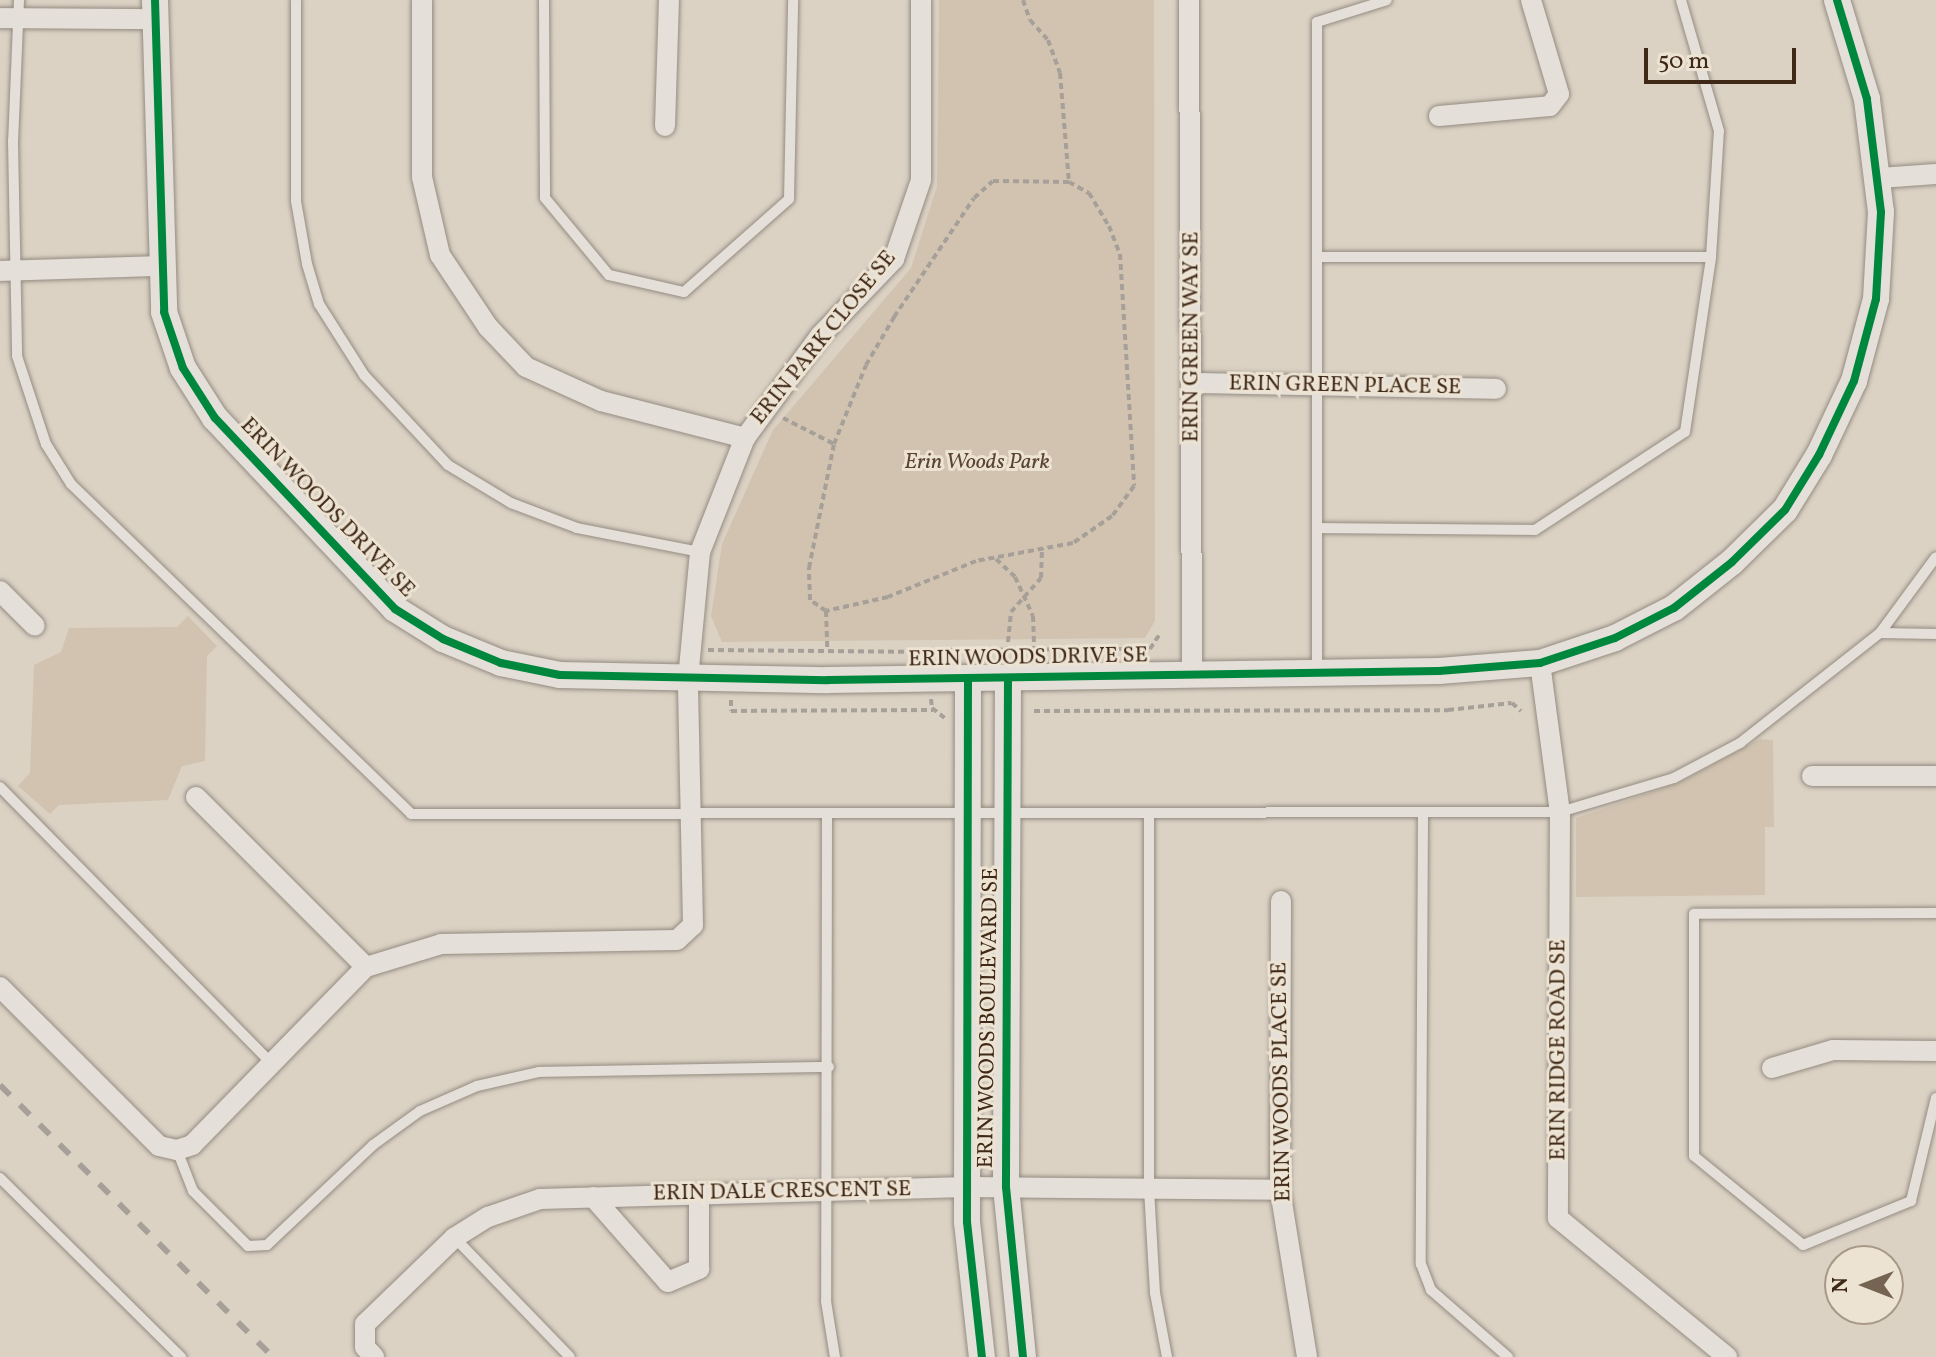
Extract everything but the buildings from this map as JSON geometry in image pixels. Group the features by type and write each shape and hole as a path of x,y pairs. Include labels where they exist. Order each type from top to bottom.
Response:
{"street":[{"name":"ERIN PARK CLOSE SE","path":"422,0 422,177 440,255 488,327 526,367 601,401 745,438"},
{"path":"665,126 669,0"},
{"name":"ERIN PARK CLOSE SE","path":"366,967 441,944 677,940 693,925 688,679 700,552 745,438 820,336 894,259 921,180 921,0"},
{"name":"ERIN GREEN WAY SE","path":"1189,0 1194,383 1192,673"},
{"path":"1439,116 1550,106 1559,94 1531,0"},
{"name":"ERIN WOODS DRIVE SE","path":"155,9 164,312 183,368 215,418 395,609 443,639 501,663 560,675 828,680 1439,671 1540,663 1615,638 1674,608 1732,562 1785,510 1819,455 1854,381 1876,299 1879,178 1867,99 1837,0"},
{"path":"13,12 155,9"},
{"path":"1879,178 1936,174"},
{"path":"8,270 161,266"},
{"name":"ERIN GREEN PLACE SE","path":"1194,383 1496,389"},
{"path":"0,591 35,626"},
{"name":"ERIN RIDGE ROAD SE","path":"1540,663 1560,812 1558,1218 1727,1357"},
{"name":"ERIN WOODS BOULEVARD SE","path":"968,678 967,1187 982,1357"},
{"name":"ERIN WOODS BOULEVARD SE","path":"1008,678 1006,1187 1023,1357"},
{"path":"1812,776 1936,776"},
{"path":"0,987 159,1146 177,1150 192,1145 366,967 196,797"},
{"name":"ERIN WOODS PLACE SE","path":"1281,901 1280,1190 1307,1357"},
{"path":"1772,1068 1833,1050 1936,1051"},
{"name":"ERIN DALE CRESCENT SE","path":"374,1357 365,1347 365,1324 454,1238 488,1217 540,1199 967,1187 1280,1190"},
{"path":"593,1197 668,1282 699,1269 699,1194"}],"lane":[{"path":"296,0 296,201 304,248 319,304 357,365 408,427 448,465 511,503 577,528 700,552"},
{"path":"544,0 545,198 609,275 684,292 789,199 793,0"},
{"path":"1317,672 1320,385 1317,22 1387,0"},
{"path":"1318,528 1535,530 1685,432 1711,257 1719,131 1681,0"},
{"path":"13,12 13,141 8,270 17,356 46,444 71,484 411,814 827,816 1560,812 1674,778 1740,743 1880,633 1936,557"},
{"path":"0,141 13,141"},
{"path":"1319,257 1711,257"},
{"path":"1880,633 1936,634"},
{"path":"0,787 272,1064"},
{"path":"1149,814 1149,1189 1155,1293 1167,1357"},
{"path":"1423,814 1421,1264 1431,1290 1508,1357"},
{"path":"827,816 829,1067 826,1301 835,1357"},
{"path":"1936,913 1694,914 1694,1156 1803,1245 1911,1201 1936,1098"},
{"path":"177,1150 193,1191 248,1246 267,1245 373,1145 420,1111 477,1086 539,1072 829,1067"},
{"path":"0,1178 181,1357"},
{"path":"454,1238 570,1357"}],"path":[{"path":"1023,0 1030,20 1048,40 1060,73 1069,182"},
{"path":"993,181 1069,182 1089,193 1120,254 1134,486 1112,516 1073,543 1042,552 976,561 888,597 826,611 810,600 809,568 834,444 866,365 974,198 993,181"},
{"path":"766,410 834,444"},
{"path":"1008,678 1006,651 1011,612 1026,601 1041,578 1042,552"},
{"path":"996,559 1015,577 1033,616 1034,659"},
{"path":"826,611 828,680"},
{"path":"691,649 933,652 1150,649 1159,635"},
{"path":"932,669 933,652"},
{"path":"931,699 933,710 940,718 953,719"},
{"path":"731,700 731,711 933,710"},
{"path":"1034,711 1448,710 1512,703 1521,711"}],"green space":[{"name":"Erin Woods Park","path":"939,0 1154,0 1155,621 1145,638 722,642 711,616 722,544 773,430 911,268 937,186"},
{"path":"188,616 217,646 207,656 205,761 182,766 168,800 59,805 50,814 18,786 30,773 34,665 61,652 69,628 177,627"},
{"path":"1760,739 1773,740 1774,827 1765,827 1765,895 1576,897 1576,818 1681,782"}],"railway":[{"path":"0,1085 273,1357"}],"cycle path":[{"path":"155,0 164,312 183,368 215,418 395,609 443,639 501,663 560,675 828,680 1439,671 1540,663 1615,638 1674,608 1732,562 1785,510 1819,455 1854,381 1876,299 1881,212 1867,99 1837,0"},
{"path":"968,678 967,1222 982,1357"},
{"path":"1008,678 1006,1187 1023,1357"}]}
